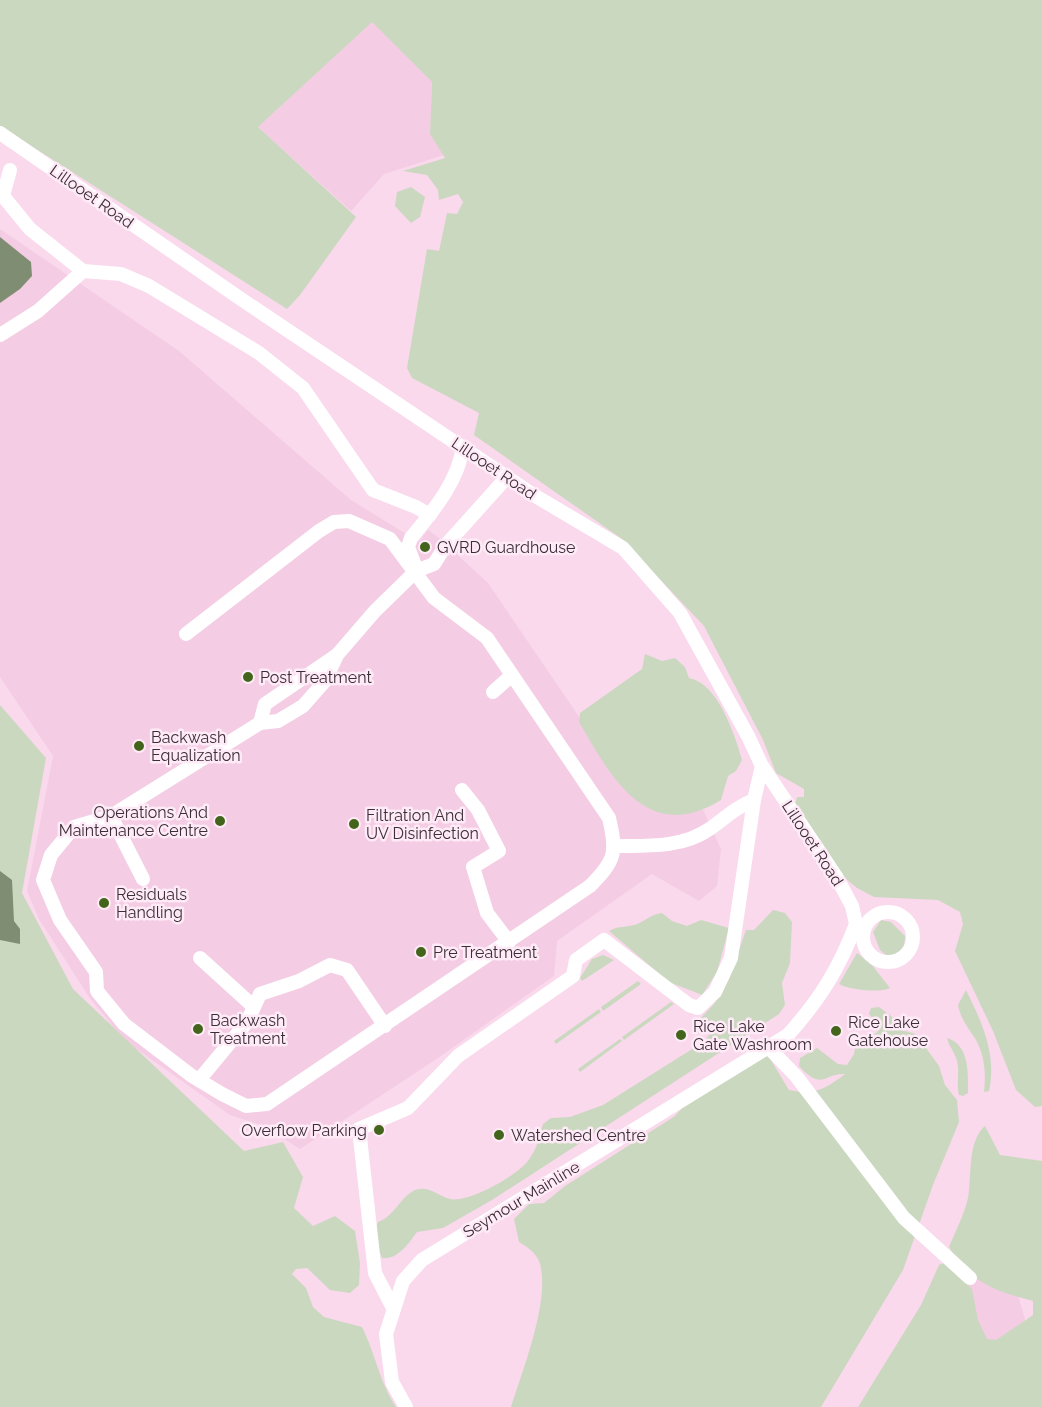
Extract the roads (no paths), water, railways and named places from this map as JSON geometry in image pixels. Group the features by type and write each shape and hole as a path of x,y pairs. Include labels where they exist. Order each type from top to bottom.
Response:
{"street":[{"name":"Lillooet Road","path":"0,133 242,300 507,477 623,548 680,613 748,736 762,766 837,878 860,925"},
{"path":"10,170 3,196 30,229 84,271 121,274 149,286 259,353 303,388 373,490 430,515"},
{"path":"0,335 38,311 84,271"},
{"path":"416,571 408,547 411,538 430,515 453,478 463,447"},
{"path":"260,723 265,704 337,655 375,611 416,571 434,564 446,545 507,477"},
{"path":"186,634 334,522 349,521 364,526 390,539 434,598 487,638 609,818 615,846 606,870 590,886 386,1026 267,1104 246,1106 199,1080 124,1024 97,991 96,972 60,920 43,880 51,855 74,827 111,816 260,723 278,722 303,706 325,681 337,655"},
{"path":"493,692 512,675"},
{"path":"393,1308 375,1273 359,1129 408,1108 458,1056 573,976 576,960 604,940 664,987 689,1005 698,1008 715,992 732,957 754,800 762,766"},
{"path":"462,790 478,810 499,851 473,867 487,913 509,942"},
{"path":"615,846 679,843 710,829 733,808 754,800"},
{"path":"111,816 143,879"},
{"name":"Seymour Mainline","path":"406,1407 392,1382 387,1360 386,1334 403,1281 422,1260 788,1035 812,1009 826,989 860,925"},
{"path":"200,958 254,1007"},
{"path":"199,1080 247,1022 260,994 298,981 330,965 347,970 386,1026"},
{"path":"770,1047 796,1076 904,1218 970,1278"}],"place":[{"name":"GVRD Guardhouse","path":"425,547"},
{"name":"Post Treatment","path":"248,677"},
{"name":"Backwash Equalization","path":"139,746"},
{"name":"Operations And Maintenance Centre","path":"220,821"},
{"name":"Filtration And UV Disinfection","path":"354,824"},
{"name":"Residuals Handling","path":"104,903"},
{"name":"Pre Treatment","path":"421,952"},
{"name":"Backwash Treatment","path":"198,1029"},
{"name":"Rice Lake Gatehouse","path":"836,1031"},
{"name":"Rice Lake Gate Washroom","path":"681,1035"},
{"name":"Overflow Parking","path":"379,1130"},
{"name":"Watershed Centre","path":"499,1135"}]}
